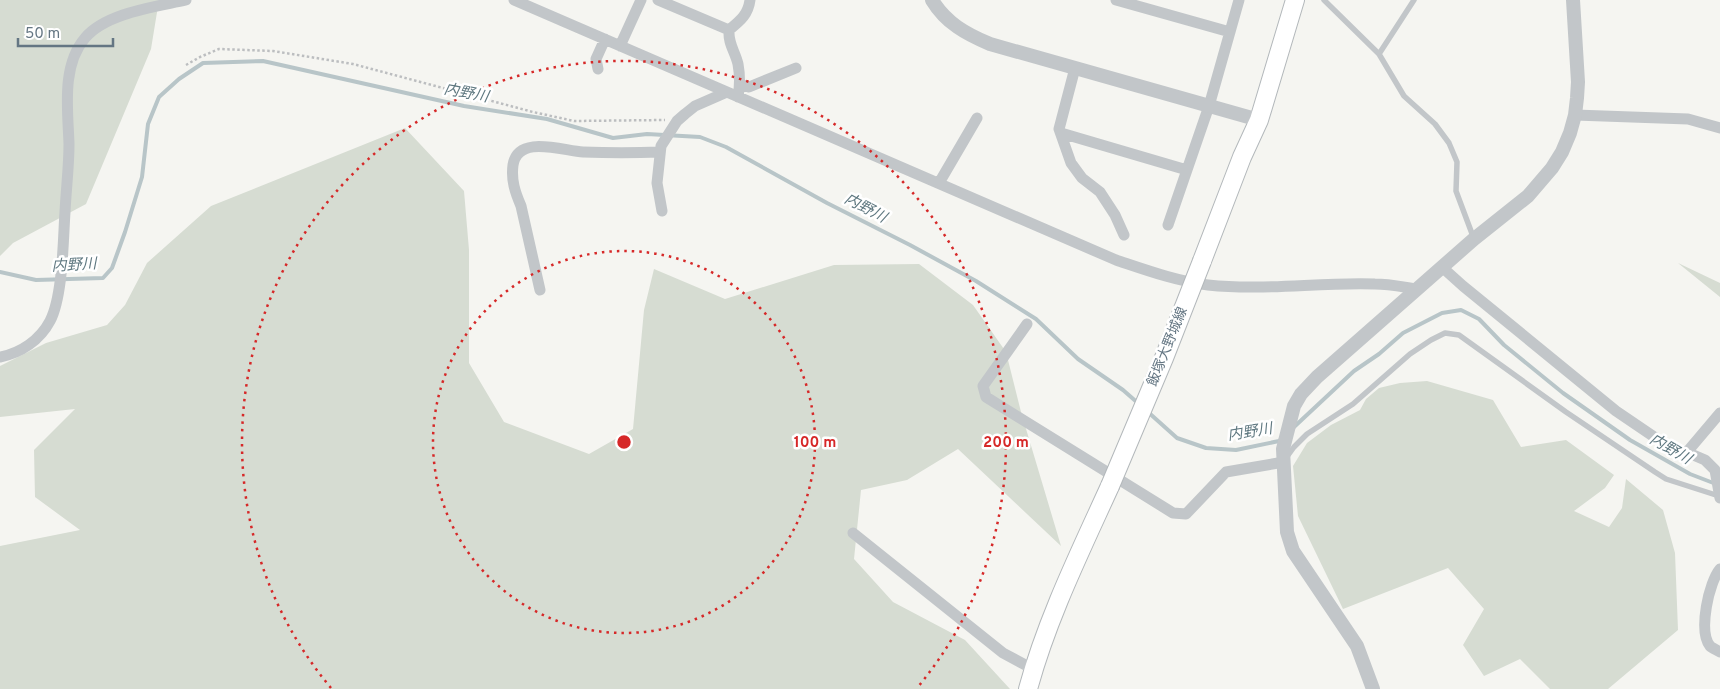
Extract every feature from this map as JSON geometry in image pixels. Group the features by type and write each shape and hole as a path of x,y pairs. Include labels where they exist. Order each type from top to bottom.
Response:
{"main road":[{"name":"飯塚大野城線","path":"1028,689 1033,669 1065,587 1110,486 1183,312 1242,157 1259,120 1295,0"}],"street":[{"path":"0,358 11,355 29,345 44,330 50,320 56,302 60,273 68,148 68,85 70,68 76,53 85,38 105,22 142,10 186,0"},
{"path":"514,0 1116,260 1163,275 1206,284 1275,287 1376,284 1417,289"},
{"path":"620,46 641,0"},
{"path":"658,0 729,30"},
{"path":"662,210 657,183 660,149 678,120 695,106 733,94 740,84 738,65 728,41 729,30 747,12 750,0"},
{"path":"932,0 949,22 969,35 990,44 1259,120"},
{"path":"1116,0 1230,32"},
{"path":"1168,224 1209,106 1239,0"},
{"path":"1373,689 1357,646 1293,551 1287,532 1283,455 1292,410 1301,394 1317,377 1474,240 1528,196 1542,181 1562,152 1575,115 1578,82 1573,0"},
{"path":"598,69 596,59 605,39"},
{"path":"740,84 749,87 796,68"},
{"path":"1075,68 1059,129 1071,163 1082,178 1100,192 1115,215 1124,235"},
{"path":"1575,115 1688,119 1720,128"},
{"path":"939,183 977,118"},
{"path":"1061,133 1187,170"},
{"path":"540,290 521,206 515,193 512,174 514,160 521,150 555,146 574,151 608,153 660,149"},
{"path":"1443,268 1616,411 1668,447 1687,452 1705,460 1716,470 1720,497"},
{"path":"1027,324 983,386 986,397 1173,513 1186,514 1226,472 1283,455"},
{"path":"1687,452 1720,412"},
{"path":"853,533 1002,654 1033,669"},
{"path":"1720,569 1710,591 1705,635 1710,646 1720,652"}],"lane":[{"path":"1324,0 1379,54 1404,96 1435,124 1449,143 1457,162 1456,191 1474,240"},
{"path":"1379,54 1414,0"},
{"path":"1283,455 1307,434 1353,404 1410,354 1445,333 1460,335 1566,412 1666,479 1720,497"}],"path":[{"path":"186,66 200,57 219,49 273,51 353,64 574,121 678,120"}],"shaded area":[{"path":"0,0 159,0 151,49 86,204 13,243 0,256"},
{"path":"405,128 464,191 469,250 469,363 504,422 589,454 633,429 644,310 654,269 725,299 834,265 919,264 973,305 1006,352 1021,412 1061,546 958,449 907,480 861,490 854,559 893,602 965,640 1010,689 0,689 0,546 80,530 35,497 34,450 75,409 0,417 0,366 46,343 107,325 125,305 147,263 211,206"},
{"path":"1678,263 1720,283 1720,297"},
{"path":"1427,381 1493,400 1521,447 1566,440 1614,475 1605,488 1574,511 1609,527 1622,508 1626,479 1663,510 1675,553 1678,630 1608,689 1550,689 1520,659 1484,676 1463,645 1484,609 1448,568 1343,609 1298,516 1293,466 1307,443 1331,425 1360,410 1366,399 1379,388 1400,383"}],"waterway":[{"name":"内野川","path":"0,272 36,280 103,278 112,268 125,232 142,177 148,124 159,97 179,79 203,63 263,61 464,106 547,119 613,138 647,134 700,137 726,147 827,203 976,281 1036,319 1078,359 1123,390 1139,404"},
{"name":"内野川","path":"1294,427 1354,371 1379,354 1403,333 1442,313 1461,310 1479,319 1504,345 1563,393 1630,440 1690,474 1716,484"},
{"name":"内野川","path":"1148,412 1177,438 1206,448 1236,450 1282,439"}]}
